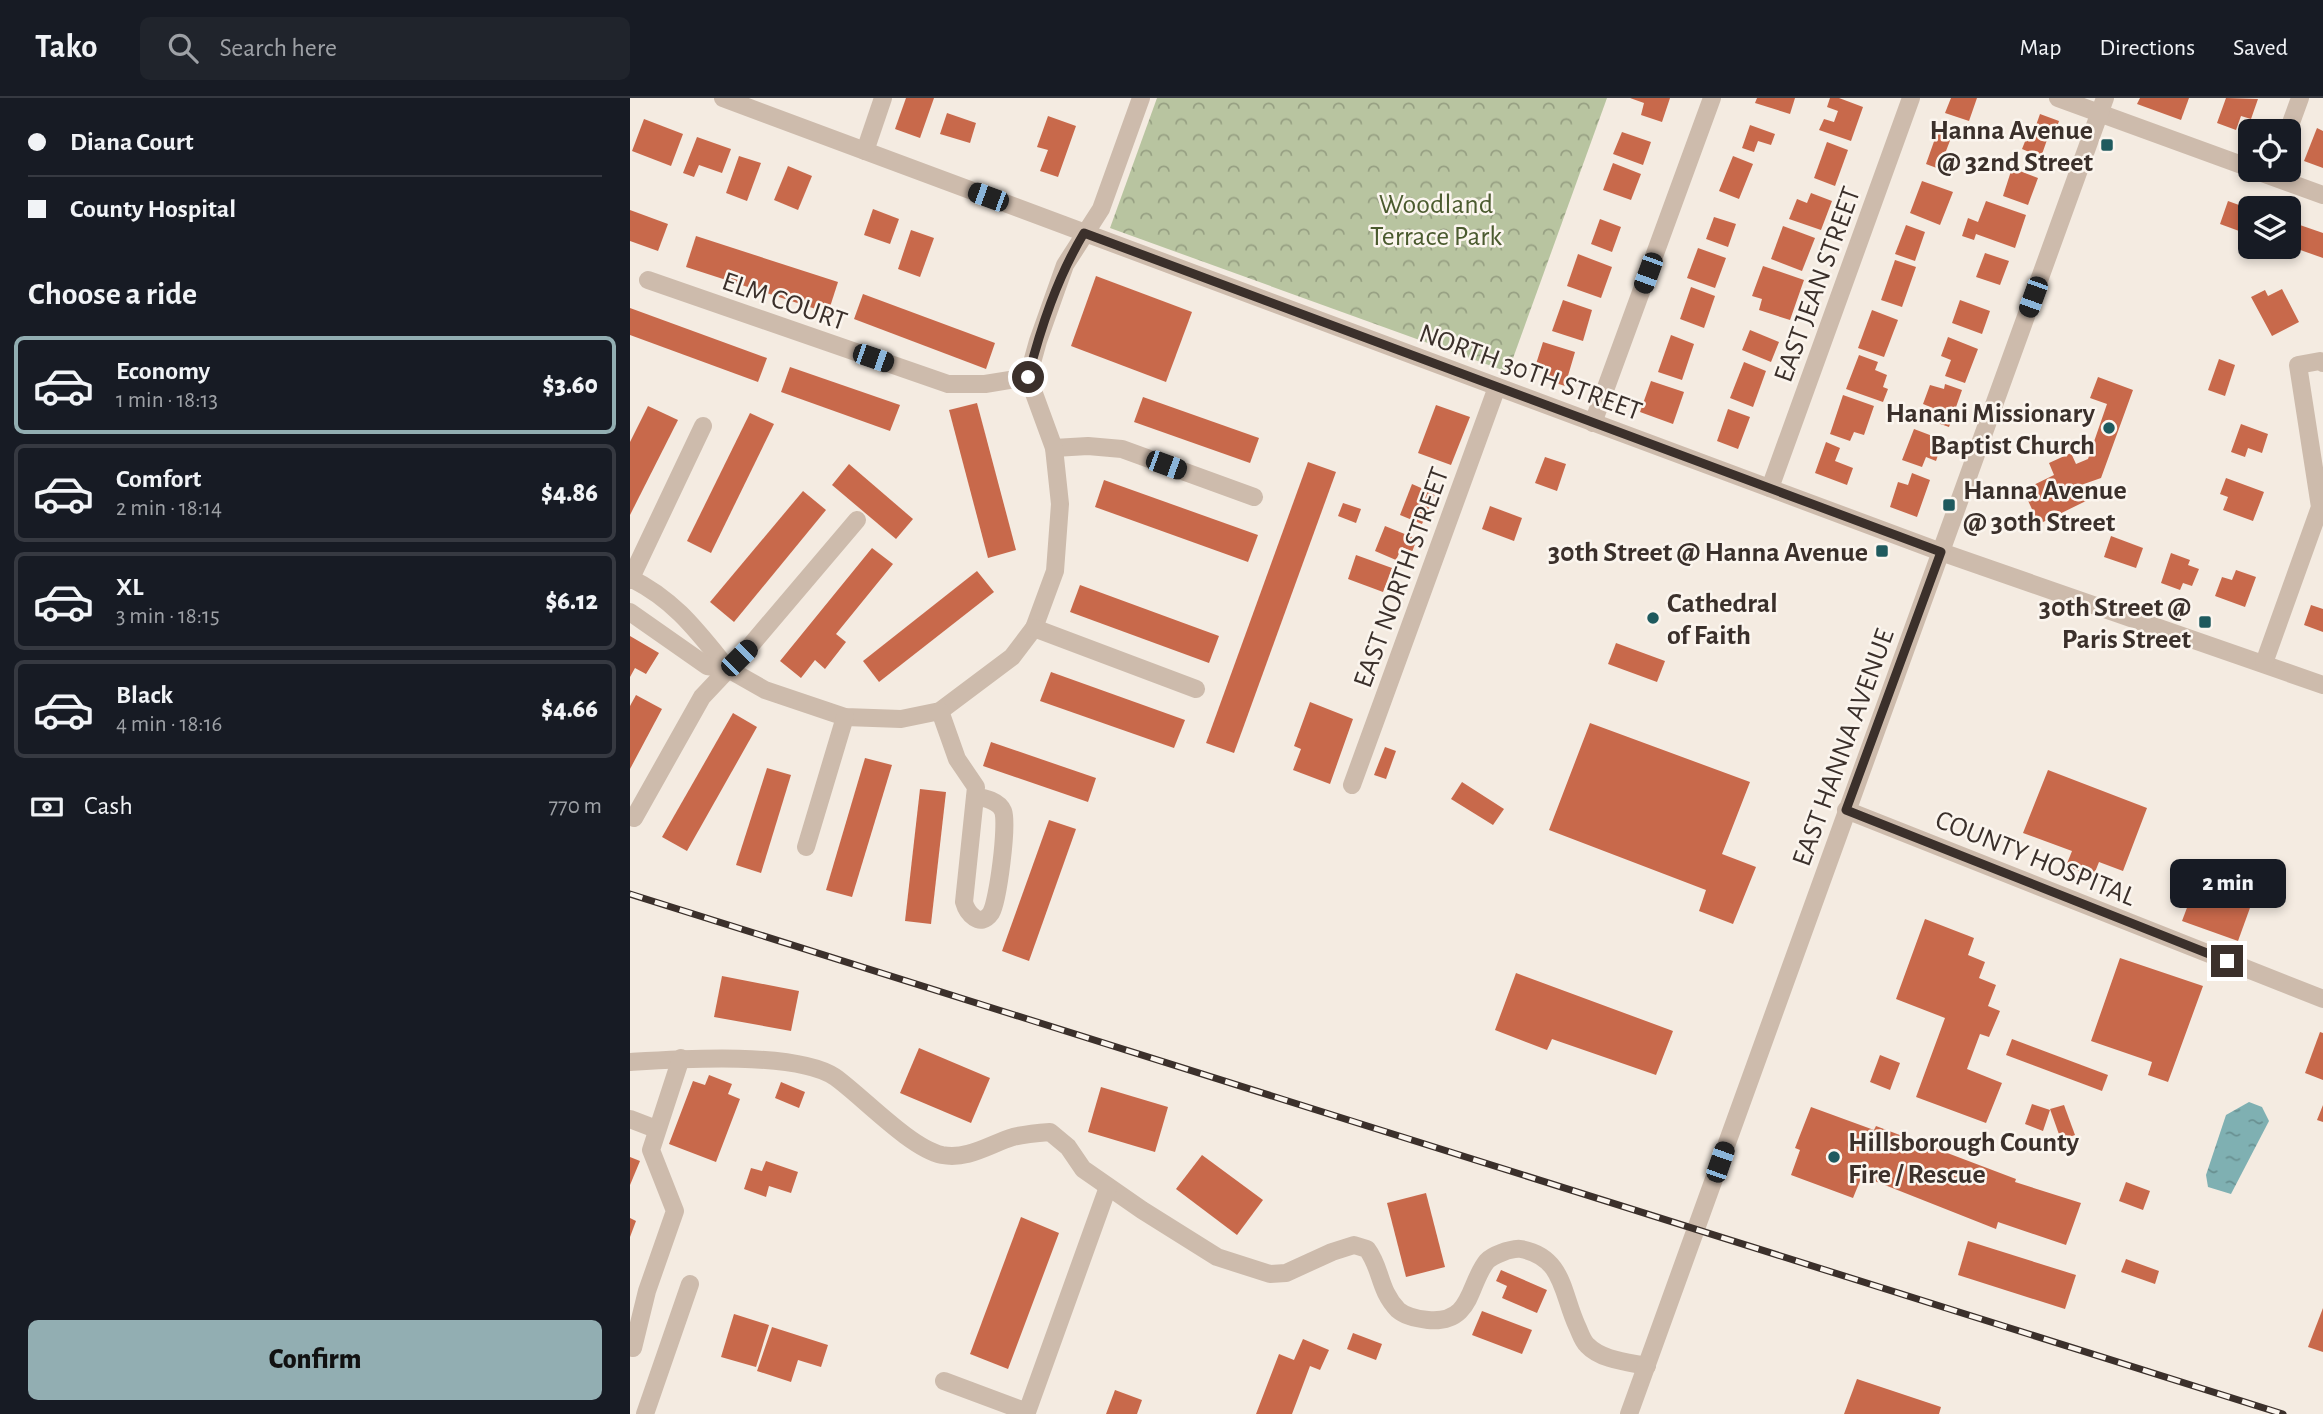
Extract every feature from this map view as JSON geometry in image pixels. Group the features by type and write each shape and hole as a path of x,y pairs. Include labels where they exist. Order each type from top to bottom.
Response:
{"street":[{"name":"NORTH 30TH STREET","path":"723,98 1941,552 2323,685"},
{"path":"865,151 883,98"},
{"path":"703,426 630,578 656,591 675,608 728,669 765,690 845,717 901,719 940,711 1012,657 1034,628 1055,571 1060,504 1054,448 1028,377 1065,265 1101,209 1141,98"},
{"path":"1593,423 1712,98"},
{"name":"EAST JEAN STREET","path":"1770,488 1911,98"},
{"path":"2058,98 2103,106 2238,163"},
{"path":"2292,119 2300,98"},
{"name":"EAST HANNA AVENUE","path":"1629,1414 2103,106"},
{"path":"2293,182 2323,195"},
{"name":"ELM COURT","path":"648,280 948,384 985,384 1028,377"},
{"path":"2264,663 2320,507 2298,365 2320,361 2323,363"},
{"name":"EAST NORTH STREET","path":"1352,785 1497,387"},
{"path":"1054,448 1088,446 1122,449 1254,497"},
{"path":"634,818 702,696 750,646 857,520"},
{"path":"630,612 707,666 728,669"},
{"path":"1034,628 1196,689"},
{"path":"940,711 957,759 976,787 975,796 964,902 970,916 984,919 990,914 1000,879 1004,820 1002,809 997,803 975,796"},
{"path":"806,847 845,717"},
{"name":"COUNTY HOSPITAL","path":"1846,810 2323,999"},
{"path":"630,1062 681,1058 777,1061 815,1068 833,1076 918,1144 941,1155 965,1156 1010,1138 1029,1133 1050,1132 1068,1147 1083,1169 1216,1257 1270,1274 1286,1273 1354,1245 1367,1249 1374,1257 1382,1287 1400,1312 1421,1319 1441,1321 1454,1315 1472,1294 1486,1263 1494,1255 1518,1248 1534,1253 1550,1263 1561,1276 1566,1303 1585,1343 1603,1355 1647,1366"},
{"path":"633,1348 647,1292 675,1211 650,1150 681,1058"},
{"path":"630,1119 656,1129"},
{"path":"944,1381 1027,1412 1108,1187"},
{"path":"645,1414 690,1284"}],"green space":[{"name":"Woodland Terrace Park","path":"1157,98 1607,98 1508,372 1110,228"}],"water":[{"path":"2249,1102 2262,1107 2269,1121 2231,1194 2208,1187 2206,1175 2226,1115"}],"building":[{"path":"906,98 934,98 920,138 895,129"},
{"path":"1630,98 1670,98 1662,122 1641,115 1644,103"},
{"path":"1757,98 1795,98 1790,114 1755,103"},
{"path":"1830,98 1839,98 1863,107 1851,141 1819,130 1824,119 1834,122 1838,111 1827,107"},
{"path":"1951,98 1977,98 1969,121 1945,113"},
{"path":"2140,98 2189,98 2181,120 2137,104"},
{"path":"2226,98 2258,99 2251,119 2241,116 2236,130 2217,123"},
{"path":"947,113 976,123 970,143 940,134"},
{"path":"2040,114 2059,121 2053,139 2048,137 2041,157 2022,149 2030,129 2034,131"},
{"path":"1048,116 1076,126 1058,177 1040,171 1048,150 1037,147"},
{"path":"644,119 683,134 671,166 632,151"},
{"path":"1750,125 1775,134 1771,145 1758,141 1754,152 1742,148"},
{"path":"2317,128 2323,131 2323,168 2304,161"},
{"path":"1622,132 1651,142 1643,165 1613,154"},
{"path":"1937,133 1951,138 1946,151 1956,155 1950,173 1926,164"},
{"path":"697,137 731,149 722,173 699,165 694,177 683,173"},
{"path":"1827,142 1848,150 1835,186 1814,178"},
{"path":"739,156 761,163 747,201 726,193"},
{"path":"1733,156 1753,164 1739,199 1719,191"},
{"path":"1613,163 1641,174 1631,200 1603,190"},
{"path":"788,166 812,176 798,210 774,200"},
{"path":"2012,168 2038,178 2028,205 2003,196"},
{"path":"1922,181 1953,192 1940,225 1910,213"},
{"path":"1811,193 1832,201 1821,230 1789,219 1797,199 1807,203"},
{"path":"1986,201 2026,215 2015,248 1976,234 1974,240 1962,236 1968,218 1978,222"},
{"path":"2228,201 2238,205 2238,231 2220,224"},
{"path":"873,209 899,219 890,244 864,235"},
{"path":"630,210 668,224 658,251 630,241"},
{"path":"1714,217 1736,224 1728,247 1706,239"},
{"path":"1600,219 1621,227 1612,252 1591,244"},
{"path":"1906,225 1925,232 1915,261 1895,254"},
{"path":"2301,225 2323,233 2323,258 2301,250"},
{"path":"1783,226 1815,238 1802,271 1771,259"},
{"path":"911,230 934,238 920,277 898,269"},
{"path":"696,236 838,282 828,313 686,267"},
{"path":"1698,248 1726,258 1715,288 1687,278"},
{"path":"1985,253 2009,261 2000,285 1976,277"},
{"path":"1578,254 1612,267 1601,298 1567,286"},
{"path":"1895,260 1916,267 1902,307 1881,300"},
{"path":"1763,266 1804,280 1790,320 1759,310 1762,299 1752,296"},
{"path":"1096,276 1192,312 1166,382 1071,346"},
{"path":"1691,287 1715,296 1704,328 1680,319"},
{"path":"2282,289 2299,322 2272,336 2251,297 2265,290 2268,296"},
{"path":"863,294 995,343 986,369 854,319"},
{"path":"1563,300 1592,310 1583,341 1552,331"},
{"path":"1960,300 1990,311 1982,334 1952,323"},
{"path":"630,308 767,358 758,382 630,335"},
{"path":"1872,310 1898,320 1884,357 1858,348"},
{"path":"1750,330 1779,342 1771,362 1742,350"},
{"path":"1671,335 1694,344 1682,380 1658,372"},
{"path":"1948,337 1978,349 1965,383 1945,376 1951,360 1941,356"},
{"path":"1543,342 1575,352 1565,386 1543,379 1547,368 1536,364"},
{"path":"1859,355 1878,362 1875,370 1887,375 1883,387 1888,389 1883,402 1846,389"},
{"path":"2219,359 2235,365 2225,396 2208,390"},
{"path":"1744,362 1766,371 1753,407 1730,398"},
{"path":"790,367 900,405 890,431 781,392"},
{"name":"Hanani Missionary Baptist Church","path":"2098,377 2133,390 2101,478 2081,485 2088,500 2039,524 2023,490 2054,475 2049,463 2071,453 2076,464 2088,459 2107,404 2090,398"},
{"path":"1651,381 1684,392 1673,424 1640,412"},
{"path":"1945,384 1962,390 1949,427 1929,420 1933,408 1923,404 1930,385 1944,389"},
{"path":"1843,395 1874,406 1864,435 1854,432 1850,441 1830,434"},
{"path":"1143,397 1259,438 1250,463 1134,422"},
{"path":"977,403 1016,550 988,558 949,410"},
{"path":"1436,405 1470,417 1451,465 1418,453"},
{"path":"648,406 678,420 630,515 630,442"},
{"path":"1728,409 1750,417 1738,449 1717,441"},
{"path":"750,413 774,424 711,553 687,541"},
{"path":"2241,424 2268,434 2262,453 2248,448 2245,457 2231,452"},
{"path":"1914,429 1943,440 1936,461 1926,457 1922,467 1902,460"},
{"path":"1826,442 1840,448 1835,461 1853,468 1847,485 1815,473"},
{"path":"1545,457 1566,464 1557,491 1535,483"},
{"path":"1308,462 1336,472 1234,753 1206,743"},
{"path":"849,464 913,519 896,539 832,485"},
{"path":"1912,473 1930,480 1917,517 1890,507 1898,482 1908,485"},
{"path":"2226,478 2264,492 2253,521 2223,510 2228,497 2220,494"},
{"path":"1104,480 1258,535 1248,562 1095,507"},
{"path":"1412,484 1435,494 1422,524 1400,515"},
{"path":"803,491 826,510 734,622 710,602"},
{"path":"1343,503 1361,509 1356,523 1338,516"},
{"path":"1490,506 1522,518 1514,541 1482,529"},
{"path":"1385,526 1417,539 1412,552 1402,547 1396,560 1375,551"},
{"path":"2111,536 2143,548 2136,568 2104,557"},
{"path":"872,548 893,564 836,634 846,642 825,669 815,660 801,678 780,661"},
{"path":"2171,553 2190,560 2188,565 2199,569 2192,586 2183,583 2180,590 2161,583"},
{"path":"1356,555 1392,568 1383,592 1348,579"},
{"path":"2236,570 2256,577 2245,607 2215,596 2222,577 2232,580"},
{"path":"977,571 994,592 879,682 863,661"},
{"path":"1080,585 1219,636 1209,663 1070,612"},
{"path":"2311,605 2323,609 2323,632 2304,625"},
{"path":"630,636 659,653 646,674 635,668 630,677"},
{"path":"1616,643 1665,661 1657,682 1608,664"},
{"path":"1051,672 1185,720 1174,748 1040,701"},
{"path":"636,695 662,709 630,769 630,706"},
{"path":"1310,702 1353,719 1330,784 1293,770 1301,749 1294,746"},
{"path":"733,713 757,727 687,851 662,837"},
{"path":"1590,723 1750,782 1722,854 1756,867 1733,924 1699,911 1706,890 1549,830"},
{"path":"991,742 1096,778 1088,802 983,766"},
{"path":"1385,747 1396,751 1386,779 1374,775"},
{"path":"865,758 892,765 852,897 826,890"},
{"path":"767,768 791,775 761,873 736,865"},
{"path":"2048,770 2147,808 2123,871 2099,862 2093,877 2066,866 2072,851 2023,833"},
{"path":"1462,782 1504,809 1493,825 1451,799"},
{"path":"920,789 946,792 931,924 905,921"},
{"path":"1049,820 1076,829 1029,961 1002,951"},
{"path":"2200,873 2255,894 2238,941 2182,921"},
{"path":"1925,919 1974,938 1968,955 1985,962 1979,978 1996,985 1988,1006 2000,1011 1989,1037 1980,1034 1967,1069 2002,1083 1986,1123 1916,1097 1945,1018 1896,999"},
{"path":"2120,958 2203,986 2168,1082 2148,1075 2152,1062 2091,1041"},
{"path":"1516,973 1673,1031 1656,1075 1552,1039 1547,1050 1495,1030"},
{"path":"722,976 799,991 791,1031 714,1017"},
{"path":"2320,1032 2323,1033 2323,1080 2305,1073"},
{"path":"2012,1039 2108,1075 2102,1091 2006,1055"},
{"path":"919,1048 990,1078 971,1123 900,1093"},
{"path":"1880,1055 1900,1063 1890,1090 1870,1082"},
{"path":"709,1075 732,1084 728,1094 740,1099 716,1162 669,1144 693,1081 705,1085"},
{"path":"781,1082 805,1092 799,1108 775,1098"},
{"path":"1101,1087 1168,1107 1155,1152 1088,1132"},
{"path":"2032,1104 2050,1110 2043,1131 2025,1124"},
{"path":"2064,1105 2075,1135 2061,1140 2050,1109"},
{"path":"2323,1105 2323,1122 2317,1120"},
{"path":"1811,1107 1874,1130 1876,1126 2016,1179 2015,1182 2081,1203 2066,1245 1998,1222 1996,1229 1862,1176 1853,1198 1791,1175 1800,1150 1795,1148"},
{"path":"1202,1155 1263,1200 1237,1235 1176,1189"},
{"path":"630,1157 640,1161 630,1185"},
{"path":"766,1161 798,1172 791,1193 769,1186 766,1197 744,1189 751,1168 762,1171"},
{"path":"2126,1182 2150,1191 2143,1210 2119,1201"},
{"path":"1426,1193 1445,1267 1406,1277 1387,1203"},
{"path":"1021,1217 1059,1233 1008,1369 970,1354"},
{"path":"630,1218 636,1221 630,1237"},
{"path":"1968,1241 2076,1275 2065,1309 1958,1275"},
{"path":"2126,1259 2159,1271 2155,1284 2121,1272"},
{"path":"1501,1270 1547,1290 1537,1313 1502,1298 1507,1286 1496,1281"},
{"path":"2323,1308 2323,1352 2308,1347"},
{"path":"1482,1311 1532,1330 1522,1354 1472,1335"},
{"path":"734,1314 769,1325 756,1367 721,1357"},
{"path":"772,1327 828,1345 821,1367 798,1360 791,1382 757,1371"},
{"path":"1353,1333 1382,1344 1376,1360 1347,1349"},
{"path":"1303,1339 1329,1350 1320,1370 1310,1366 1292,1414 1256,1414 1279,1354 1294,1360"},
{"path":"1857,1379 1941,1407 1939,1414 1844,1414"},
{"path":"1115,1390 1142,1400 1137,1414 1106,1414"}],"railway":[{"path":"630,894 2283,1414"}],"place":[{"name":"Hanna Avenue @ 32nd Street","path":"2107,145"},
{"name":"Hanani Missionary Baptist Church","path":"2109,428"},
{"name":"Hanna Avenue @ 30th Street","path":"1949,505"},
{"name":"30th Street @ Hanna Avenue","path":"1882,551"},
{"name":"Cathedral of Faith","path":"1653,618"},
{"name":"30th Street @ Paris Street","path":"2205,622"},
{"name":"Hillsborough County Fire / Rescue","path":"1834,1157"}],"route":[{"path":"1028,377 1065,265 1084,233 1941,552 1846,810 2227,961"}]}
